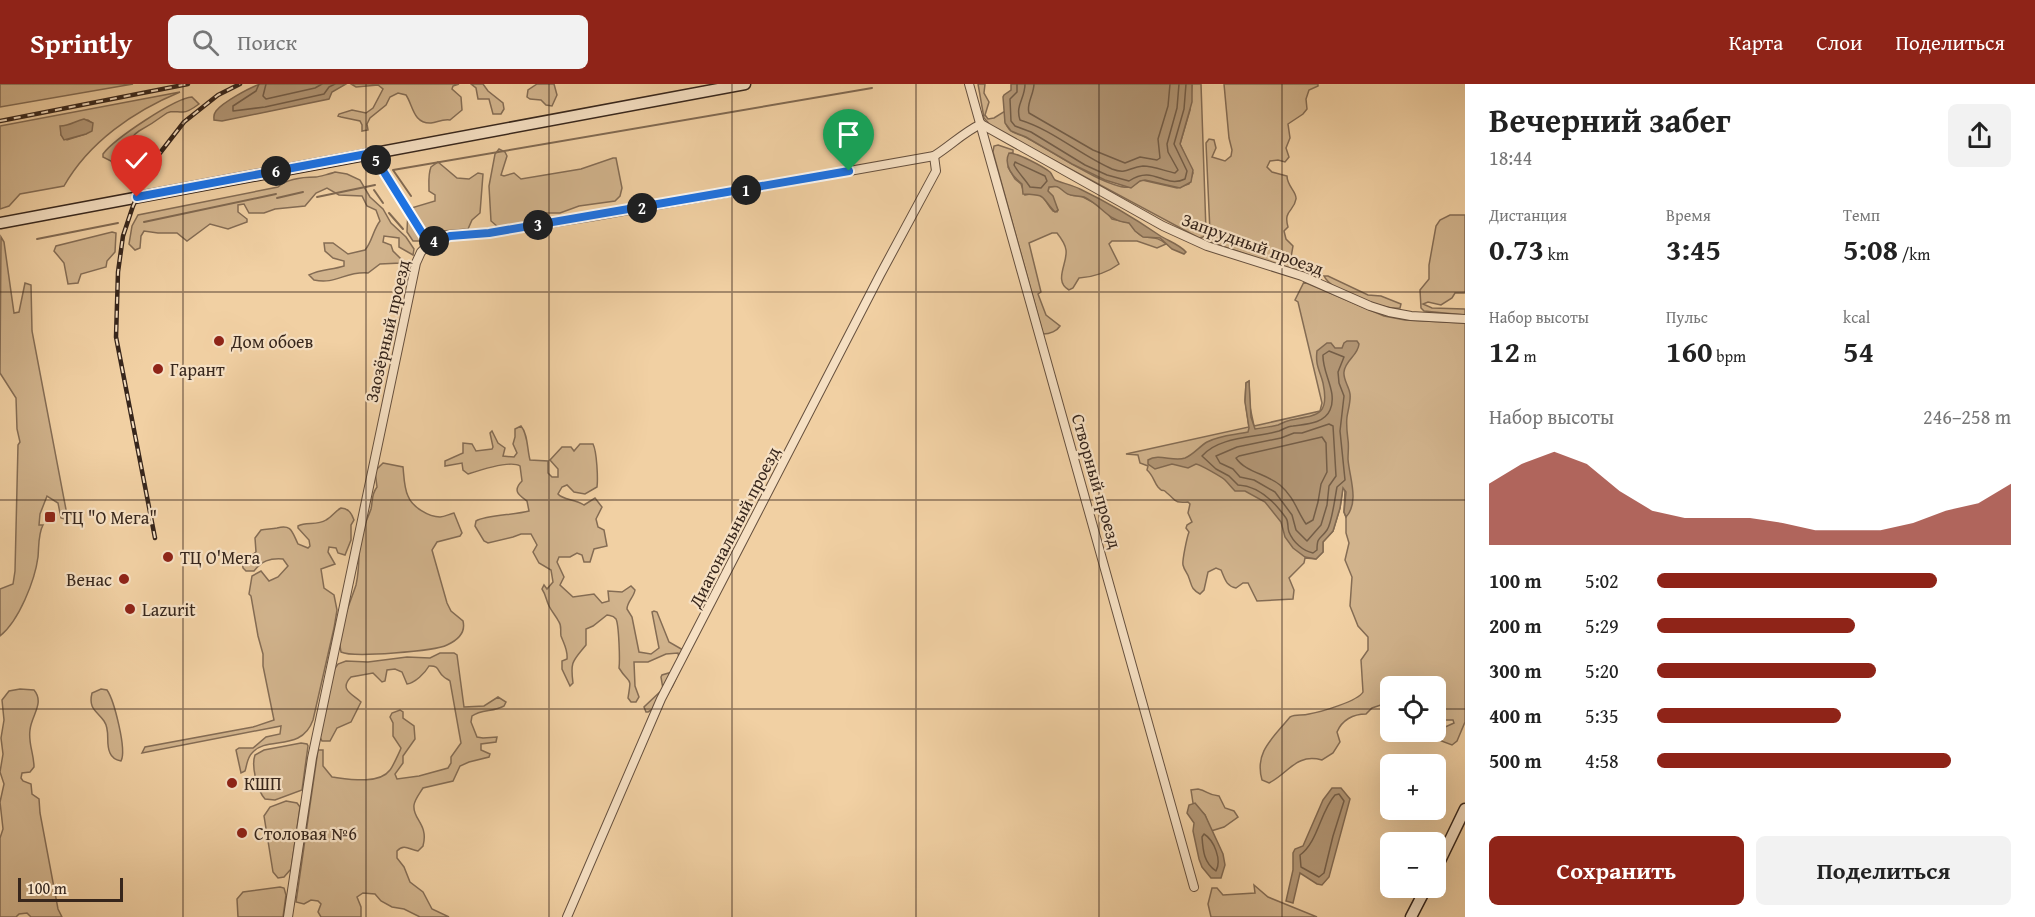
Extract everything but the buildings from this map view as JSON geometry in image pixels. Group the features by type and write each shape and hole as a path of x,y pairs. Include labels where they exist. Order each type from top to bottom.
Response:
{"main road":[{"path":"0,223 745,84"},
{"path":"1446,848 1465,809"},
{"path":"1411,917 1421,898"}],"street":[{"name":"Створный проезд","path":"969,84 1194,887"},
{"name":"Заозёрный проезд","path":"288,917 312,758 416,263 421,252 429,244 450,236 501,232 934,156 970,129 981,124"},
{"name":"Запрудный проезд","path":"981,124 1163,226 1207,246 1302,276 1389,312 1411,316 1465,319"},
{"path":"372,153 429,244"},
{"name":"Диагональный проезд","path":"567,917 661,699 936,171 934,156"}],"shaded area":[{"path":"0,84 133,84 0,107"},
{"path":"351,84 459,84 453,86 452,89 461,97 462,110 450,120 425,122 414,113 406,95 398,93 390,97 386,105 370,118 367,124 368,130 362,131 360,121 338,116 339,114 352,110 366,113 373,108 383,89 378,85 356,87"},
{"path":"471,84 483,84 503,103 504,109 501,114 493,114 489,99 478,99 476,88"},
{"path":"537,84 554,84 557,95 552,106 546,105 541,100 527,97 528,90"},
{"path":"978,84 985,84 984,93 989,102 985,115 988,119 1005,111 1007,127 1011,131 1035,142 1093,176 1120,186 1130,187 1142,180 1177,188 1189,184 1193,173 1180,144 1190,110 1192,84 1201,84 1206,231 1203,237 1199,238 992,127 984,118"},
{"path":"1224,84 1318,84 1309,90 1306,99 1307,109 1288,124 1290,138 1286,148 1289,157 1285,162 1270,161 1267,167 1272,172 1287,176 1296,196 1295,203 1287,217 1288,227 1284,231 1286,239 1293,246 1290,263 1322,274 1319,279 1207,241 1210,232 1206,143 1209,139 1214,140 1216,148 1212,157 1225,161 1231,156 1232,150"},
{"path":"180,92 130,118 114,130 86,155 64,186 20,194 9,206 0,209 0,126","holes":["88,120 92,123 86,134 67,140 61,135 63,126"]},
{"path":"192,97 199,104 191,110 166,113 136,133 115,151 118,154 125,154 132,148 150,149 140,162 119,167 114,166 111,161 103,157 109,147 145,120 172,104"},
{"path":"998,145 1013,150 1008,167 1021,184 1025,195 1040,195 1053,211 1057,212 1048,191 1049,187 1058,186 1071,195 1083,197 1102,207 1112,219 1130,223 1139,234 1156,238 1166,244 1157,248 1137,241 1112,241 1109,244 1119,264 1100,274 1079,278 1069,290 1062,282 1066,255 1063,241 1057,233 1029,243 1041,292 1038,294 1046,315 1060,326 1051,333 1043,334 993,152 994,146"},
{"path":"499,149 507,156 501,175 514,173 521,179 581,169 616,158 622,188 620,196 615,201 579,206 560,213 542,213 513,227 498,227 491,221 489,186 495,154"},
{"path":"438,162 457,178 469,179 478,173 483,174 480,213 472,220 468,229 443,231 423,241 413,241 407,232 408,209 435,201 435,195 429,191 429,175 431,167"},
{"path":"335,172 360,180 370,197 406,237 414,249 413,255 399,247 399,238 384,236 383,242 391,245 393,251 402,260 401,263 380,264 368,273 353,274 328,281 314,280 309,275 344,266 344,261 333,258 325,251 324,243 333,243 348,254 365,250 380,221 376,210 367,206 362,196 339,195 327,188 316,193 305,206 275,209 264,213 249,213 244,204 238,205 238,212 247,219 247,222 228,229 210,224 187,241 177,233 144,231 140,248 135,250 129,244 132,226 138,215 278,187 291,180"},
{"path":"1450,215 1465,215 1465,293 1455,293 1452,298 1441,305 1428,302 1423,304 1432,308 1465,309 1465,315 1424,311 1421,308 1420,290 1429,279 1429,265 1436,226 1440,220"},
{"path":"112,232 116,233 115,252 107,261 106,267 81,274 78,283 68,284 64,263 54,251 56,246"},
{"path":"1,237 4,242 14,313 19,312 25,283 31,285 32,331 68,520 61,518 58,503 47,496 40,514 39,525 43,525 39,536 38,557 33,577 14,621 0,636 0,589 13,584 15,571 18,445 20,442 17,429 16,398 0,373"},
{"path":"1324,276 1368,295 1381,296 1401,304 1400,308 1382,306 1347,293 1337,288"},
{"path":"1304,282 1384,316 1405,320 1465,323 1465,722 1457,741 1452,745 1444,742 1446,742 1446,727 1454,723 1453,720 1446,720 1446,676 1380,676 1380,705 1372,708 1366,714 1352,717 1342,724 1337,732 1340,742 1333,753 1322,760 1306,759 1299,762 1269,783 1262,780 1260,770 1263,753 1290,717 1339,706 1363,692 1361,660 1368,650 1368,637 1358,626 1350,606 1352,577 1345,560 1349,543 1344,512 1345,489 1343,488 1333,531 1323,542 1323,552 1316,559 1305,558 1304,563 1289,578 1294,590 1293,599 1257,601 1248,583 1243,583 1236,588 1230,586 1221,570 1216,568 1208,572 1204,590 1200,594 1192,587 1183,565 1189,532 1186,528 1192,522 1188,513 1190,504 1176,501 1161,490 1147,470 1148,466 1140,463 1138,455 1126,454 1249,427 1245,400 1246,383 1249,381 1250,407 1254,426 1320,411 1322,403 1298,302 1295,300"},
{"path":"521,426 526,437 530,460 548,461 548,473 552,477 558,477 558,469 550,460 562,447 571,447 574,451 580,444 593,444 597,487 585,494 574,492 567,485 562,487 558,494 584,505 595,498 602,507 596,519 598,527 604,530 607,546 594,549 590,562 584,562 582,555 577,553 570,557 559,557 557,562 564,577 560,585 573,597 594,594 602,603 609,601 608,591 622,592 631,586 635,590 627,609 632,617 639,652 651,654 659,648 652,612 657,612 669,642 683,650 680,668 673,686 662,701 648,712 644,707 663,689 661,677 672,672 679,658 678,653 666,654 648,662 634,662 635,686 639,697 636,702 631,702 628,698 629,681 619,668 616,619 607,615 586,629 586,645 574,662 573,683 570,686 562,669 562,661 567,659 567,656 560,625 542,589 544,585 547,589 553,582 551,570 539,563 533,552 537,545 531,534 521,534 488,543 484,541 475,526 476,521 481,519 529,511 527,501 519,495 517,490 522,481 520,466 503,465 468,474 463,470 462,463 445,466 445,461 463,453 463,443 472,444 476,451 492,449 490,433 492,431 498,443 505,448 503,456 514,457 517,453 513,444 515,429"},
{"path":"383,463 403,467 408,496 421,511 440,517 454,513 462,533 460,536 437,542 432,550 447,603 464,625 460,636 447,645 394,653 349,654 341,652 340,636 356,585 360,539 377,487 375,471"},
{"path":"341,508 348,510 354,520 351,525 351,540 345,555 338,553 336,548 329,547 328,552 335,564 321,569 324,588 334,595 337,610 313,720 308,730 301,737 258,748 250,755 245,771 241,773 236,750 253,748 266,737 280,734 281,726 142,753 145,747 253,727 274,720 263,666 263,654 249,594 252,576 261,571 269,581 278,577 288,566 283,559 274,559 266,561 254,571 246,571 243,568 243,562 256,552 255,538 261,530 289,528 298,544 308,548 309,540 298,526 323,522"},
{"path":"440,653 457,655 464,707 484,706 498,697 506,702 500,708 479,712 472,716 471,722 477,737 497,737 496,742 481,744 481,750 490,754 489,757 460,766 453,781 423,788 416,798 414,810 424,832 423,846 418,851 405,847 397,851 397,858 404,867 410,882 423,892 432,909 449,917 420,917 404,909 392,907 381,901 375,894 363,893 357,897 361,907 361,917 321,917 318,912 321,904 318,901 311,900 304,904 296,902 318,750 323,750 323,766 332,777 363,780 379,778 391,769 401,748 393,736 393,723 390,717 392,713 400,710 403,712 403,718 414,726 415,739 403,756 403,763 395,774 397,779 448,768 451,757 461,743 450,681 433,666 429,666 420,677 407,684 402,672 395,669 387,670 385,681 382,682 373,673 351,677 346,685 347,689 361,702 351,722 337,728 330,741 322,741 320,737 333,671 338,664 346,661 368,662 407,657 430,658"},
{"path":"101,689 107,690 110,695 116,714 121,736 121,761 111,755 106,725 91,703 92,693"},
{"path":"34,690 38,700 30,735 34,767 30,772 22,773 21,778 31,784 32,794 39,799 58,909 62,917 31,917 27,913 16,917 0,917 0,838 3,829 0,802 4,784 0,772 4,720 2,700 9,691"},
{"path":"301,743 308,746 302,790 275,800 265,799 255,778 255,755 264,750"},
{"path":"1198,789 1219,796 1225,808 1234,811 1238,817 1224,827 1211,831 1205,815 1193,803 1191,790"},
{"path":"286,801 297,803 300,807 291,869 284,877 278,878 273,872 264,816 270,807"},
{"path":"1254,885 1268,897 1317,917 1211,917 1208,904 1212,888 1217,888 1223,895 1255,893"},
{"path":"284,888 286,895 283,917 238,917 237,899 243,892"}],"water":[{"path":"260,84 346,84 332,92 329,99 222,121 214,120 215,112 219,107"},
{"path":"1011,84 1192,84 1192,102 1180,144 1193,170 1191,182 1180,188 1145,180 1131,188 1105,180 1011,131 1005,123 1003,97 1011,90"},
{"path":"84,119 93,123 92,131 64,140 60,126"},
{"path":"1009,153 1024,157 1041,166 1050,172 1055,180 1078,188 1110,205 1186,252 1184,254 1172,249 1160,238 1143,237 1129,223 1115,219 1084,197 1068,194 1057,187 1049,187 1048,191 1053,196 1058,210 1055,212 1043,197 1023,194 1022,184 1008,166"},
{"path":"1347,341 1357,341 1359,344 1344,372 1350,397 1347,426 1353,497 1346,517 1344,512 1346,492 1343,488 1333,531 1323,542 1323,552 1316,559 1305,557 1293,548 1285,537 1281,522 1265,502 1245,491 1235,491 1225,480 1196,464 1188,468 1172,464 1155,469 1148,464 1148,460 1157,457 1185,458 1212,440 1248,432 1245,402 1246,383 1249,381 1251,417 1255,429 1278,425 1319,412 1325,402 1325,394 1317,364 1317,351 1327,343 1331,343 1335,348 1342,348"},
{"path":"1332,788 1341,788 1350,799 1329,877 1322,885 1300,873 1293,903 1286,901 1293,870 1293,853 1295,849 1303,846 1323,800"},
{"path":"1195,803 1205,815 1223,854 1225,865 1221,878 1211,878 1199,859 1193,831 1194,823 1187,813 1189,805"}],"waterway":[{"path":"411,196 393,170 872,88"},
{"path":"317,197 375,185"},
{"path":"374,190 383,203"},
{"path":"277,198 303,192"},
{"path":"144,222 276,194"},
{"path":"389,213 403,229"},
{"path":"37,239 118,223"}],"railway":[{"path":"0,121 188,84"},
{"path":"155,538 116,337 118,272 123,236 133,206 153,162 184,122 218,95 240,84"}],"place":[{"name":"Дом обоев","path":"219,341"},
{"name":"Гарант","path":"158,369"},
{"name":"ТЦ \"О Мега\"","path":"50,517"},
{"name":"ТЦ О'Мега","path":"168,557"},
{"name":"Венас","path":"124,579"},
{"name":"Lazurit","path":"130,609"},
{"name":"КШП","path":"232,783"},
{"name":"Столовая №6","path":"242,833"}],"route":[{"path":"137,197 372,153 429,244 441,238 459,234 468,236 595,216 849,171"}]}
